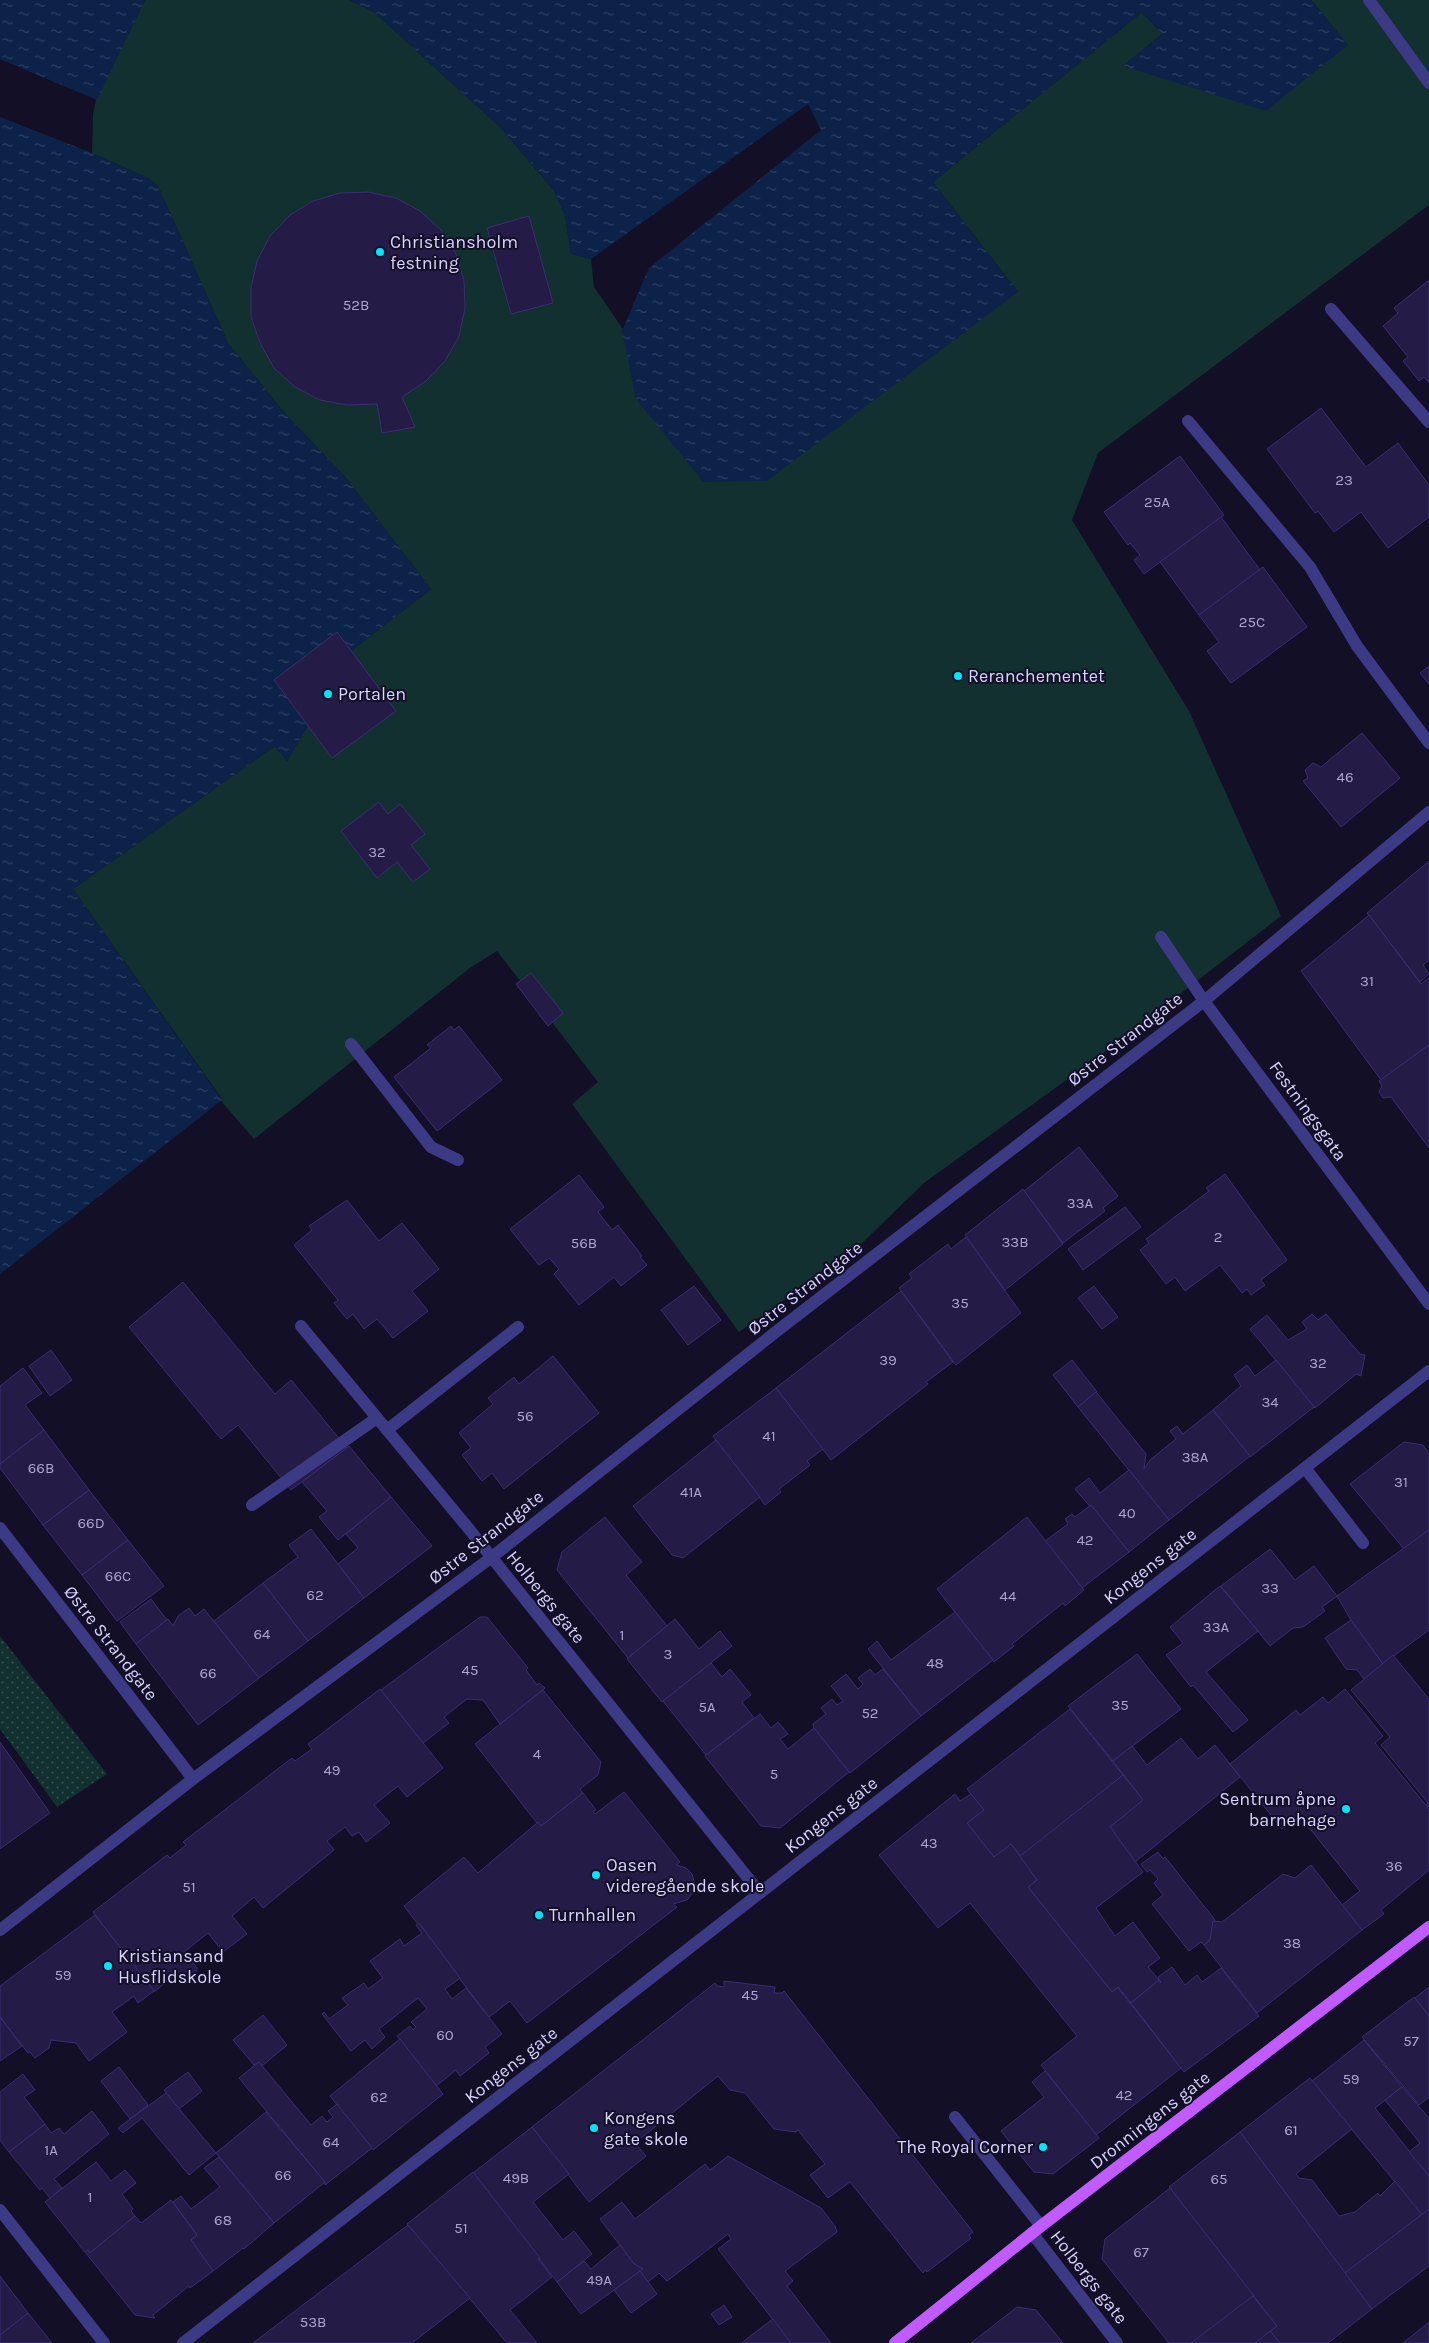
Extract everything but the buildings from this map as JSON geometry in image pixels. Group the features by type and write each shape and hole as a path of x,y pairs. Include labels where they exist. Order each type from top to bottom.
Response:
{"main road":[{"name":"Dronningens gate","path":"895,2343 1037,2230 1429,1927"}],"street":[{"path":"1369,0 1429,82"},
{"path":"1331,309 1429,422"},
{"path":"1188,421 1310,567 1357,646 1429,743"},
{"name":"Østre Strandgate","path":"0,1930 193,1779 492,1557 769,1338 1204,1000 1429,812"},
{"name":"Festningsgata","path":"1161,937 1204,1000 1429,1304"},
{"path":"350,1044 431,1147 458,1160"},
{"name":"Holbergs gate","path":"301,1326 492,1557 760,1893"},
{"path":"387,1430 518,1326"},
{"name":"Kongens gate","path":"183,2343 1429,1371"},
{"path":"252,1505 377,1418"},
{"path":"1305,1468 1363,1543"},
{"name":"Østre Strandgate","path":"0,1528 193,1779"},
{"name":"Holbergs gate","path":"955,2118 1117,2343"},
{"path":"0,2210 104,2343"}],"green space":[{"path":"145,0 349,0 374,12 501,128 555,192 565,215 571,254 591,259 594,287 623,329 636,399 1018,292 933,182 1142,12 1162,34 1123,66 1348,45 1311,0 1429,0 1429,205 1098,453 1072,520 1189,711 1281,916 1105,1052 924,1183 858,1247 855,1245 850,1253 739,1332 572,1104 598,1082 497,951 470,968 254,1139 221,1101 222,1099 73,889 275,746 287,761 351,651 431,589 346,478 287,416 228,343 158,186 148,178 92,153 93,115 96,99"},
{"path":"0,1636 107,1774 57,1807 0,1729"}],"water":[{"path":"0,0 145,0 97,100 0,59"},
{"path":"349,0 1311,0 1348,45 1266,111 1123,66 1162,34 1142,12 933,182 1018,292 767,481 703,482 636,399 622,331 649,268 821,130 808,104 591,259 571,254 565,215 555,192 501,128 374,12"},
{"path":"0,117 92,153 148,178 158,186 228,343 287,416 346,478 431,589 351,651 287,761 275,746 73,889 222,1100 0,1274"}],"place":[{"name":"Christiansholm festning","path":"380,252"},
{"name":"Reranchementet","path":"958,676"},
{"name":"Portalen","path":"328,694"},
{"name":"Sentrum åpne barnehage","path":"1346,1809"},
{"name":"Oasen videregående skole","path":"596,1875"},
{"name":"Turnhallen","path":"539,1915"},
{"name":"Kristiansand Husflidskole","path":"108,1966"},
{"name":"Kongens gate skole","path":"594,2128"},
{"name":"The Royal Corner","path":"1043,2147"}]}
